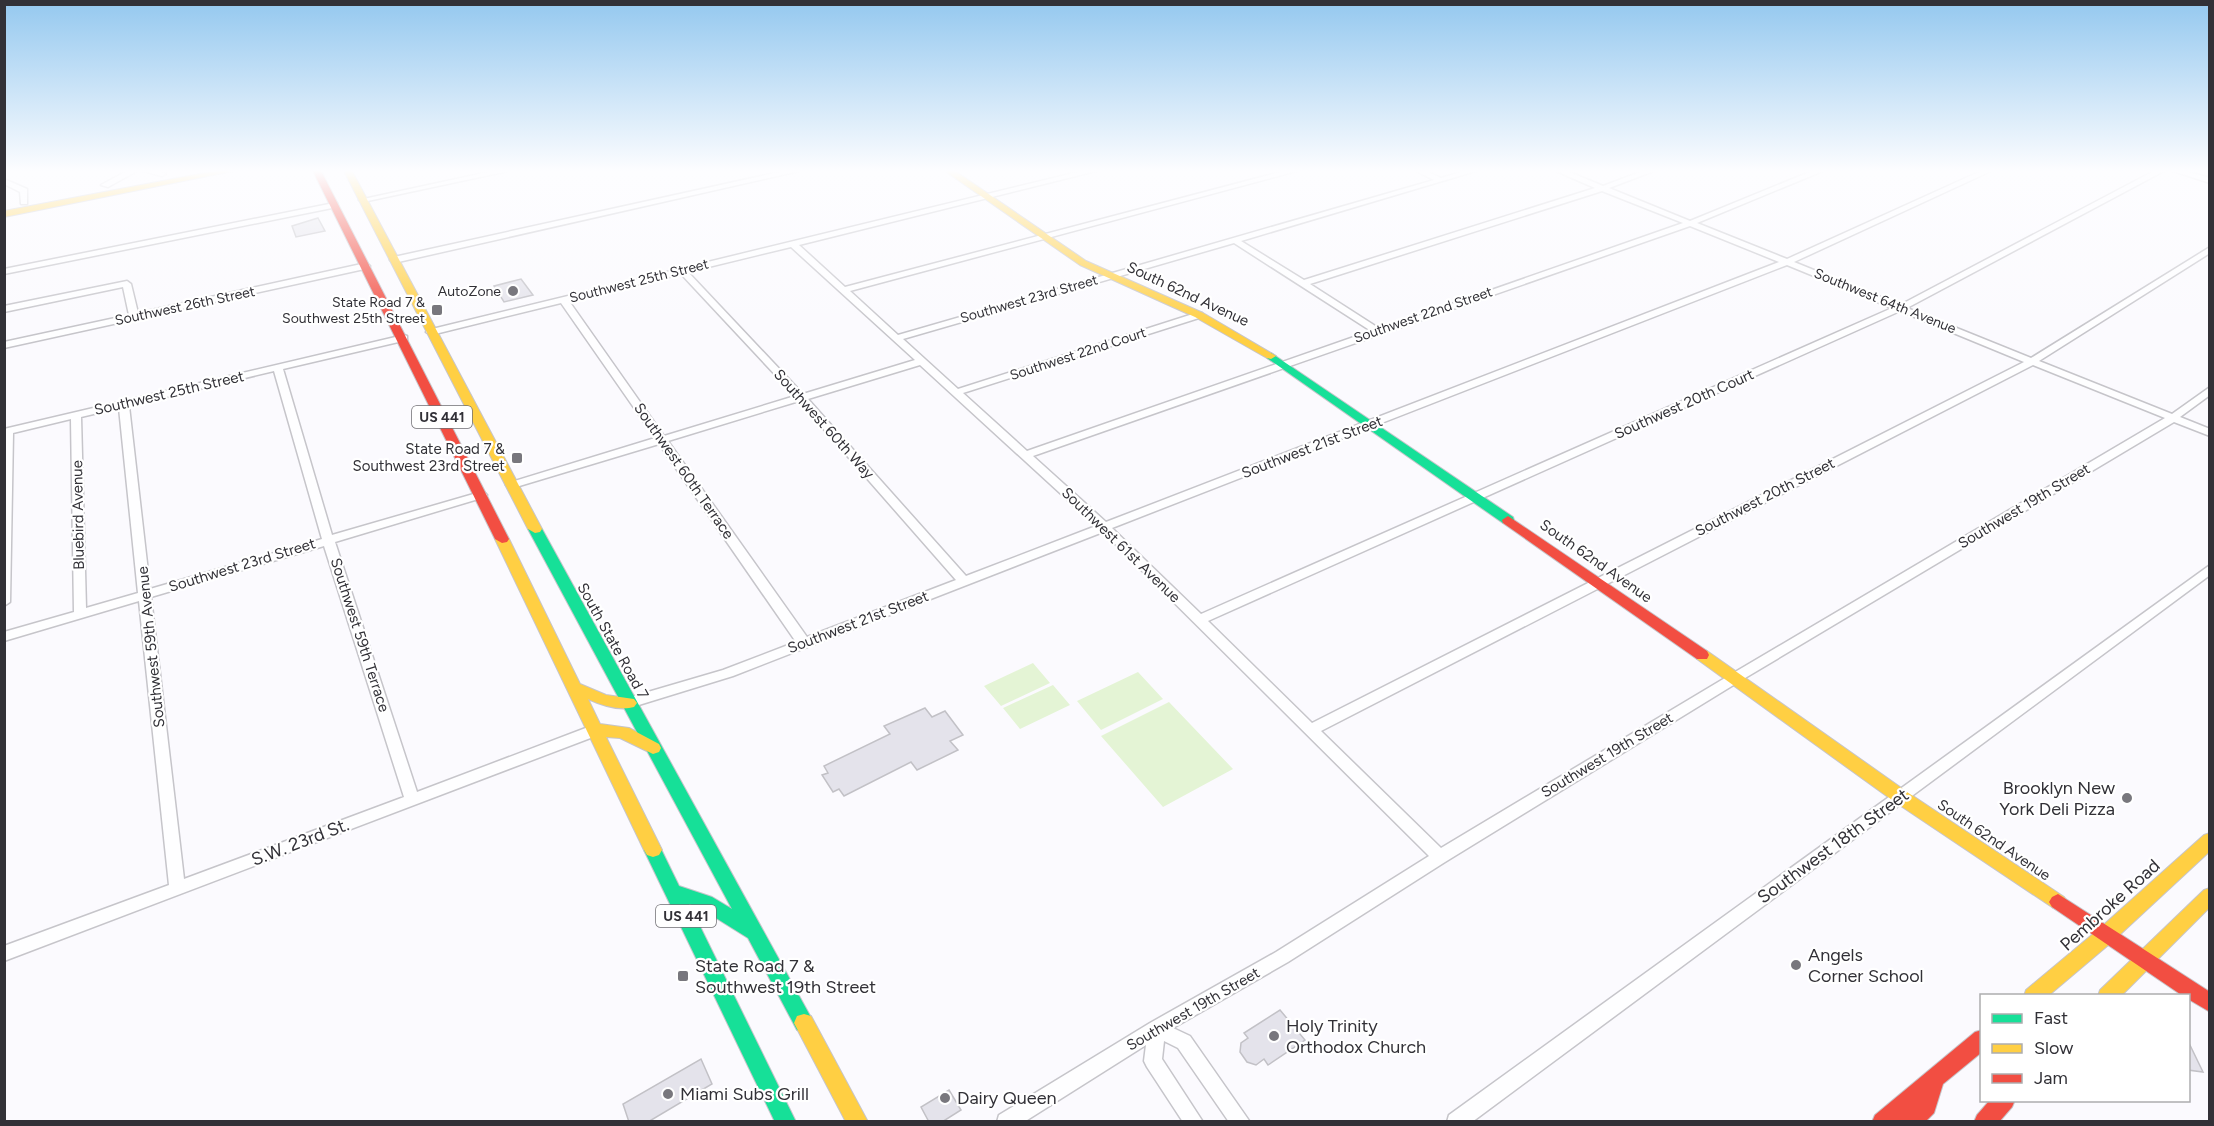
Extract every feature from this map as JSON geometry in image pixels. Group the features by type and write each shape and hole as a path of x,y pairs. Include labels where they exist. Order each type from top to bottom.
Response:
{"main road":[{"name":"US 441","path":"344,224 404,338 786,1122"},
{"name":"South State Road 7","path":"375,224 430,332 653,748 858,1122"},
{"name":"South 62nd Avenue","path":"1026,224 1083,263 1199,315 1257,346 1369,426 1598,582 1901,797 2210,1003"},
{"path":"396,323 414,330 430,332"},
{"path":"404,338 420,339 439,347"},
{"path":"575,688 604,700 629,703"},
{"path":"596,730 623,732 653,748"},
{"name":"Pembroke Road","path":"2035,994 2106,935 2210,840"},
{"path":"675,892 691,894 754,932"},
{"path":"2109,994 2210,895"},
{"path":"1882,1122 1980,1041"},
{"path":"1909,1122 1927,1106 1935,1077"},
{"path":"1984,1122 2004,1102"}],"street":[{"path":"4,272 243,224"},
{"path":"394,260 558,224"},
{"name":"Southwest 25th Street","path":"430,332 873,224"},
{"path":"843,290 1095,224"},
{"name":"Southwest 23rd Street","path":"897,338 1291,224"},
{"path":"1301,284 1491,224"},
{"name":"Southwest 22nd Street","path":"1026,455 1689,224"},
{"name":"Southwest 64th Avenue","path":"1692,224 2210,433"},
{"name":"Southwest 21st Street","path":"629,703 728,673 1103,526 1369,426 1788,262 1872,224"},
{"name":"Southwest 20th Court","path":"1199,620 1902,307 2060,224"},
{"path":"1235,240 1377,331"},
{"name":"Southwest 61st Avenue","path":"792,243 1103,526 1440,857"},
{"name":"Southwest 20th Street","path":"1311,730 2031,362 2210,249"},
{"name":"Southwest 26th Street","path":"4,345 366,266"},
{"name":"Southwest 60th Way","path":"682,270 802,398 964,581"},
{"path":"4,309 126,284 134,317"},
{"name":"Southwest 60th Terrace","path":"563,299 804,643"},
{"name":"Southwest 22nd Court","path":"957,392 1199,315"},
{"name":"Southwest 25th Street","path":"6,432 404,338"},
{"path":"512,485 922,361"},
{"name":"Southwest 59th Terrace","path":"278,367 328,540 412,799"},
{"name":"Southwest 19th Street","path":"1005,1122 1156,1029 1282,957 1440,857 1735,678 2173,418 2210,390"},
{"name":"Southwest 59th Avenue","path":"123,404 146,594 177,889"},
{"name":"Bluebird Avenue","path":"76,415 80,614"},
{"path":"4,602 6,432"},
{"name":"Southwest 23rd Street","path":"4,637 481,495"},
{"name":"Southwest 18th Street","path":"1456,1122 2210,569"},
{"name":"S.W. 23rd St.","path":"4,954 596,730"},
{"path":"1194,1122 1153,1061 1156,1029 1184,1042 1241,1122"}],"green space":[{"path":"1033,663 1050,683 1001,706 984,686"},
{"path":"1138,672 1163,699 1101,730 1077,701"},
{"path":"1053,685 1070,705 1020,729 1003,708"},
{"path":"1169,702 1233,769 1163,807 1101,736"}],"building":[{"path":"321,224 325,231 296,237 292,226"},
{"name":"AutoZone","path":"521,279 533,295 504,302 494,286"},
{"path":"925,708 932,717 945,711 963,735 950,741 958,750 917,770 911,762 844,796 839,789 833,792 822,775 828,773 824,766 890,734 884,726"},
{"name":"Holy Trinity Orthodox Church","path":"1280,1010 1305,1040 1268,1065 1264,1059 1256,1065 1247,1062 1240,1052 1241,1043 1248,1038 1244,1033"},
{"path":"2190,1045 2203,1072 2190,1070"},
{"name":"Miami Subs Grill","path":"701,1059 712,1084 648,1122 629,1122 623,1104"},
{"name":"Dairy Queen","path":"949,1090 961,1110 942,1122 929,1122 921,1107"}],"traffic: fast":[{"path":"1271,356 1508,520"},
{"path":"535,529 804,1023"},
{"path":"653,850 786,1122"},
{"path":"675,892 706,902 752,931"}],"traffic: slow":[{"path":"375,224 535,529"},
{"path":"1026,224 1083,263 1199,315 1271,356"},
{"path":"502,539 653,850"},
{"path":"1702,655 1901,797 2058,902"},
{"path":"575,688 604,700 629,703"},
{"path":"596,730 623,732 653,748"},
{"path":"2035,994 2106,935 2210,840"},
{"path":"2109,994 2210,895"},
{"path":"804,1023 858,1122"}],"traffic: jam":[{"path":"343,224 502,539"},
{"path":"1508,520 1702,655"},
{"path":"2058,902 2210,1003"},
{"path":"1882,1122 1980,1041"},
{"path":"1909,1122 1927,1106 1935,1077"},
{"path":"1984,1122 2003,1102"}],"place":[{"name":"AutoZone","path":"513,291"},
{"name":"State Road 7 & Southwest 25th Street","path":"437,310"},
{"name":"State Road 7 & Southwest 23rd Street","path":"517,458"},
{"name":"Brooklyn New York Deli Pizza","path":"2127,798"},
{"name":"Angels Corner School","path":"1796,965"},
{"name":"State Road 7 & Southwest 19th Street","path":"683,976"},
{"name":"Holy Trinity Orthodox Church","path":"1274,1036"},
{"name":"Miami Subs Grill","path":"668,1094"},
{"name":"Dairy Queen","path":"945,1098"}]}
